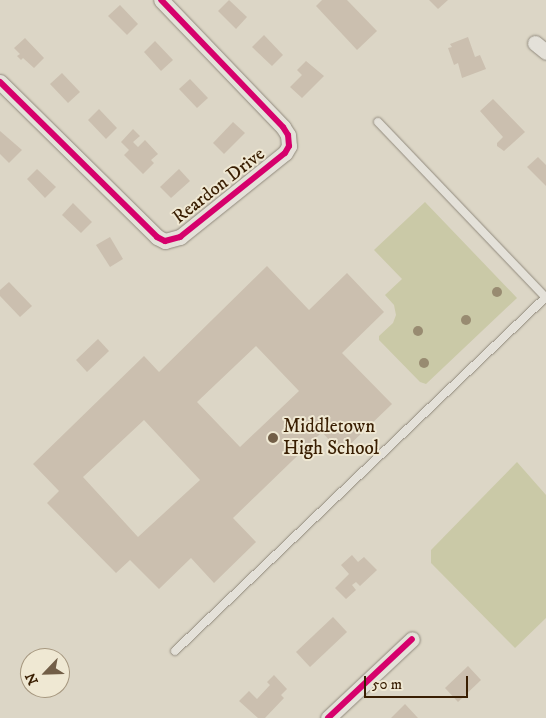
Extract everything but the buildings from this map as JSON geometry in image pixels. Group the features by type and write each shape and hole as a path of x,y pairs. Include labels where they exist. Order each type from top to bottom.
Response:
{"street":[{"name":"Reardon Drive","path":"0,82 157,238 165,241 180,237 285,153 289,146 288,135 283,127 161,0"},
{"path":"328,718 412,639"}],"lane":[{"path":"175,651 340,496 363,470 546,298 378,122"}],"green space":[{"path":"425,202 517,298 426,384 420,382 379,340 379,336 393,323 396,315 394,305 385,295 402,279 374,250"},
{"path":"517,462 546,495 546,618 515,648 431,563 431,550"}],"cycle path":[{"path":"0,82 157,237 165,241 180,237 285,153 289,146 288,135 283,127 161,0"},
{"path":"328,718 412,639"}],"place":[{"name":"Middletown High School","path":"273,438"}]}
